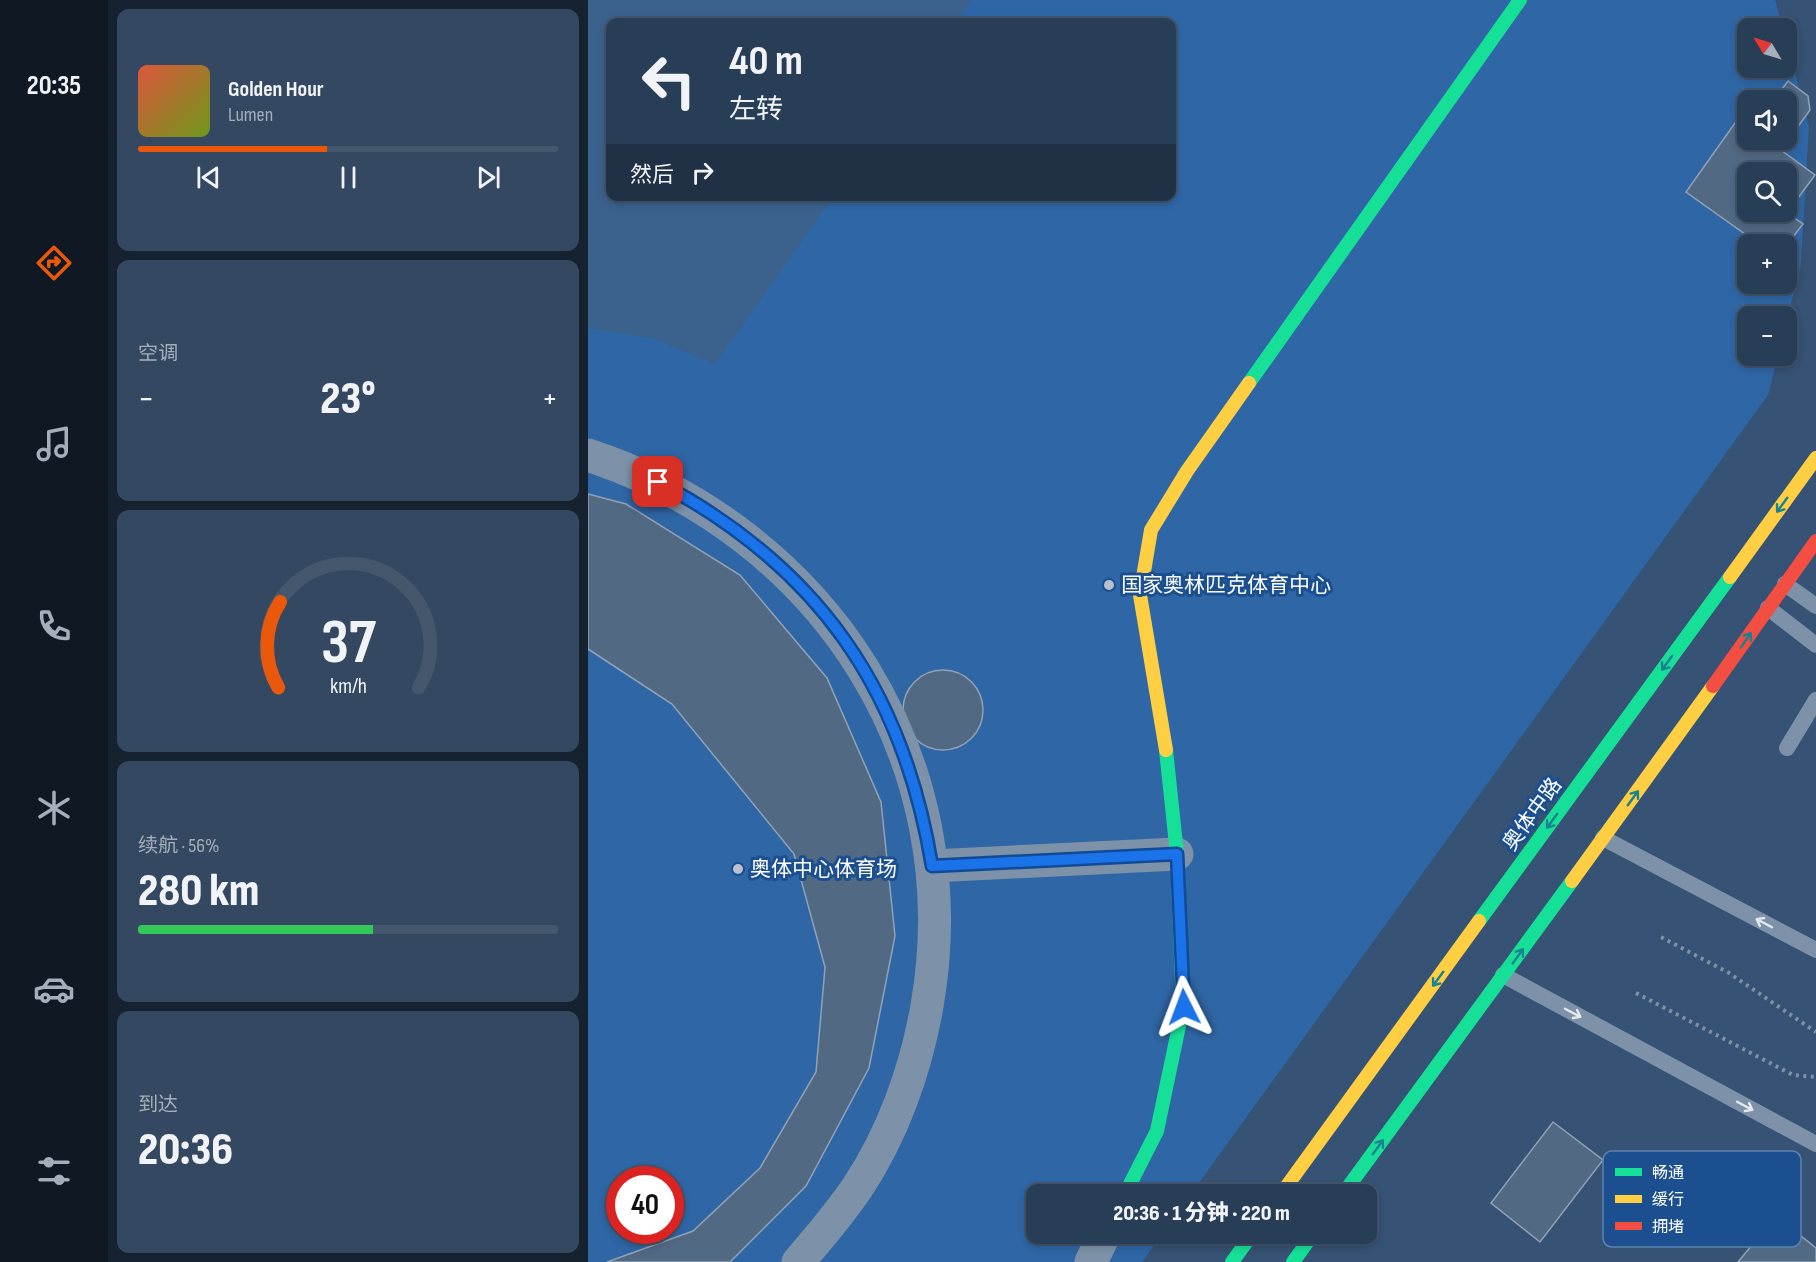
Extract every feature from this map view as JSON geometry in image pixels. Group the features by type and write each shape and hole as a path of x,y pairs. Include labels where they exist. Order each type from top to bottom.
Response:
{"main road":[{"path":"1130,1184 1157,1131 1184,1007 1177,854 1163,726 1140,596 1151,530 1187,471 1520,0"},
{"name":"奥体中路","path":"1288,1184 1816,458"},
{"path":"1350,1184 1816,541"},
{"path":"1232,1262 1245,1244"},
{"path":"1293,1262 1306,1244"}],"street":[{"path":"588,455 658,482 729,524 776,562 819,606 867,673 902,746 915,785 932,866 935,921 932,977 922,1032 907,1085 885,1137 858,1186 825,1231 798,1262"},
{"path":"932,866 1177,854"},
{"path":"1090,1262 1099,1244"}],"lane":[{"path":"1785,584 1816,606"},
{"path":"1768,608 1816,645"},
{"path":"1787,748 1816,700"},
{"path":"1603,838 1816,950"},
{"path":"1503,975 1816,1144"}],"path":[{"path":"1661,937 1729,974 1816,1032"},
{"path":"1636,993 1793,1075 1816,1077"}],"shaded area":[{"name":"国家奥林匹克体育中心","path":"588,0 1775,0 1780,18 1737,18 1737,78 1796,78 1809,126 1801,263 1797,279 1797,234 1737,234 1737,294 1793,294 1790,306 1737,306 1737,366 1775,366 1768,395 1198,1184 1026,1184 1026,1244 1155,1244 1142,1262 588,1262"},
{"path":"588,0 972,0 959,18 606,18 606,201 830,201 715,364 655,339 588,328"}],"building":[{"path":"1788,81 1808,96 1810,110 1797,128 1797,90 1781,90"},
{"path":"1737,120 1737,150 1781,150 1815,175 1797,199 1797,162 1737,162 1737,222 1797,222 1797,220 1803,224 1795,234 1745,234 1686,192"},
{"path":"588,494 626,504 740,575 827,678 881,802 895,936 869,1068 806,1186 730,1262 607,1262 657,1244 684,1244 684,1234 693,1231 760,1168 816,1072 825,967 794,854 672,704 588,649"},
{"path":"935,670 951,670 972,681 983,702 983,718 972,739 951,750 935,750 921,744 909,732 903,718 903,702 909,688 921,676"},
{"path":"1553,1122 1603,1160 1540,1242 1491,1203"},
{"path":"1801,1236 1816,1248 1816,1262 1738,1262 1750,1247 1801,1247"}],"traffic: fast":[{"path":"1249,383 1520,0"},
{"path":"1479,921 1730,577"},
{"path":"1130,1184 1157,1131 1183,1007 1177,854 1166,750"},
{"path":"1350,1184 1572,881"},
{"path":"1232,1262 1245,1244"},
{"path":"1293,1262 1306,1244"}],"traffic: slow":[{"path":"1166,750 1140,595 1151,530 1187,471 1249,383"},
{"path":"1730,577 1816,458"},
{"path":"1572,881 1713,686"},
{"path":"1288,1184 1479,921"}],"traffic: jam":[{"path":"1713,686 1816,541"}],"place":[{"name":"国家奥林匹克体育中心","path":"1109,585"},
{"name":"奥体中心体育场","path":"738,869"}],"route":[{"path":"658,482 694,501 761,549 819,606 844,639 867,673 902,746 925,825 932,866 1177,854 1184,1007"}]}
